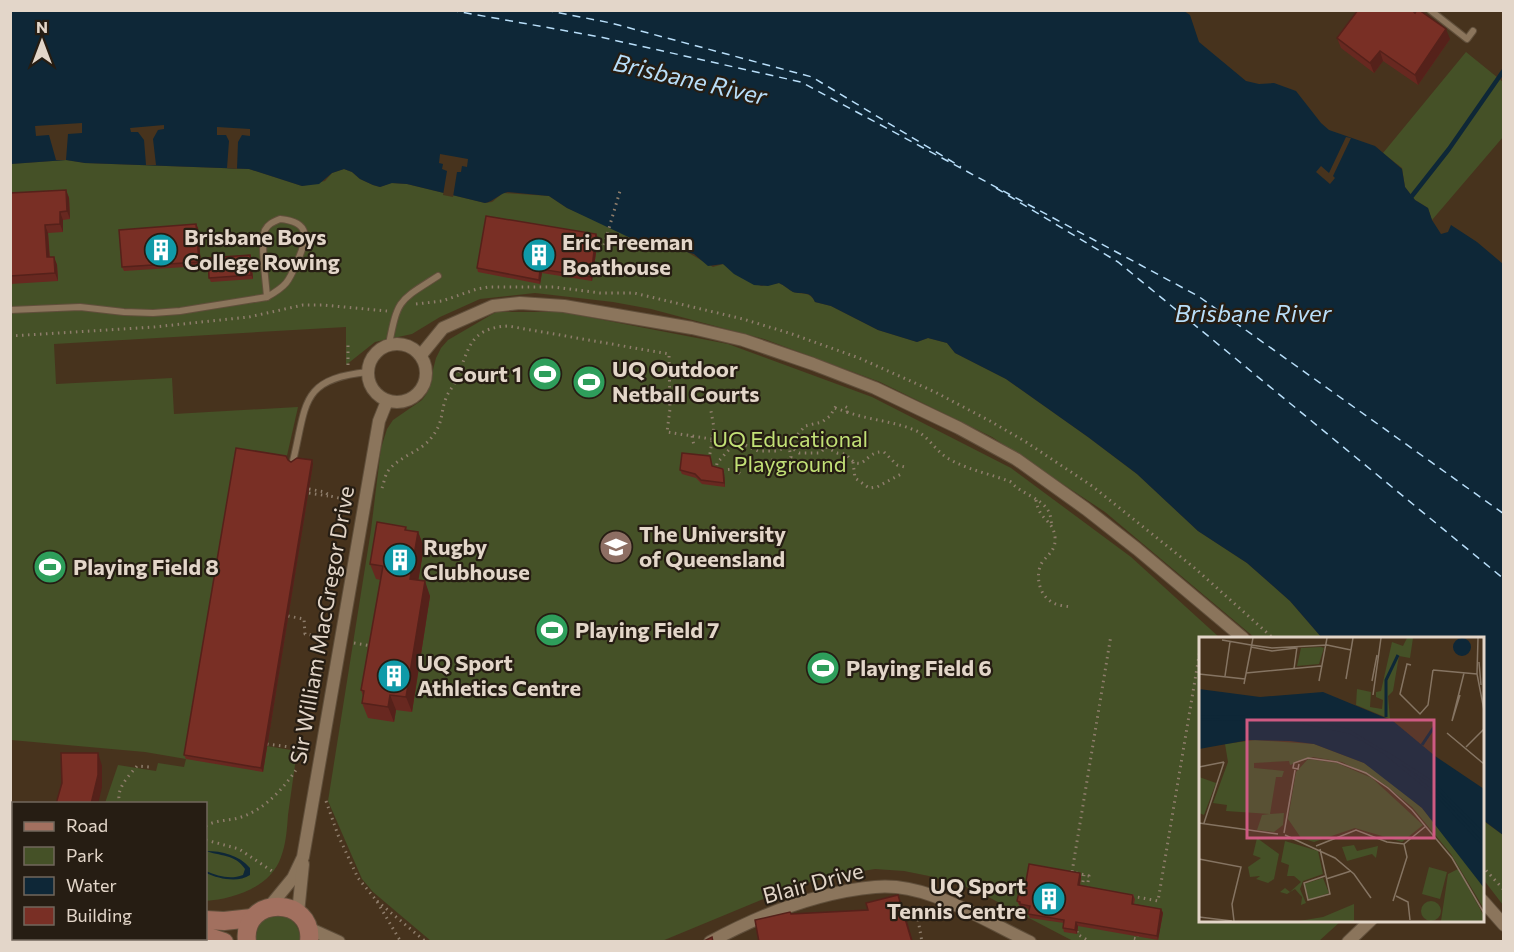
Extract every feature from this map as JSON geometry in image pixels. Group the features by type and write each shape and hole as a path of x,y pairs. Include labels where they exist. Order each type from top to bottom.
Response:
{"street":[{"path":"421,355 443,328 493,306 520,303 564,306 692,328 729,336 813,364 885,393 959,428 1016,459 1086,508 1241,637"},
{"path":"389,344 408,345 421,355 426,364 427,372 423,388 409,400 399,403 387,401 378,396 372,388 368,372 373,356 389,344"},
{"name":"Sir William MacGregor Drive","path":"305,927 303,857 378,421 387,401"},
{"name":"Sir William MacGregor Drive","path":"270,906 293,878 303,857"},
{"name":"Blair Drive","path":"710,942 732,930 795,906 834,894 877,886 902,888 934,896 1030,942"},
{"path":"1484,902 1503,925"},
{"path":"246,942 247,927 252,918 260,910 270,906 280,906 290,908 305,927 339,942"},
{"path":"207,920 252,918"},
{"path":"1348,942 1370,922"},
{"path":"207,936 224,942"}],"lane":[{"path":"1430,10 1467,39 1473,31"},
{"path":"10,310 80,307 153,313 267,297 286,283 304,246 304,230 291,220 279,219 270,223 265,229 263,239 267,297"},
{"path":"389,344 395,313 403,299 438,276"},
{"path":"293,461 305,410 315,389 329,379 346,374 368,372"}],"path":[{"path":"604,245 620,191"},
{"path":"10,336 154,327 249,317 303,304 322,304 395,313"},
{"path":"381,495 388,470 430,440 441,425 446,398 456,381 463,357 469,347 481,333 508,326 669,354 670,409 667,432 735,443 766,452 776,451 789,446 805,426 822,422 836,407 865,418 911,428 922,433 934,449 952,461 1011,482 1015,488 1036,500 1049,511 1055,543 1051,554 1042,562 1038,573 1040,588 1048,600 1060,605 1071,606"},
{"path":"348,344 348,365"},
{"path":"844,406 848,408 847,412"},
{"path":"709,460 714,428 711,411"},
{"path":"692,436 694,447"},
{"path":"735,443 717,463 715,469 734,470 742,475"},
{"path":"771,460 785,465 791,457 789,446"},
{"path":"789,446 799,453 820,453 826,447 837,453 846,454 853,462 855,478 870,488 886,483 903,473"},
{"path":"853,462 861,464 872,455 884,452 897,465 904,467"},
{"path":"309,491 325,492 330,496 343,499"},
{"path":"1036,500 1038,512 1053,526"},
{"path":"288,616 304,619 305,634 325,638"},
{"path":"1087,889 1089,876 1072,872 1111,635"},
{"path":"350,642 376,646"},
{"path":"1121,895 1158,901 1199,656"},
{"path":"267,744 297,748"},
{"path":"120,802 118,796 123,782 137,766 149,767 149,770"},
{"path":"207,825 212,822 249,815 286,785 298,766"},
{"path":"326,800 338,835 358,878 376,900 402,942"},
{"path":"207,840 238,849 275,873"},
{"path":"1484,868 1503,890"},
{"path":"1083,893 1081,893 1084,874"},
{"path":"1142,908 1144,898"},
{"path":"376,900 426,942"},
{"path":"916,908 922,942"},
{"path":"1078,924 1077,934 1091,942"},
{"path":"1130,942 1133,938 1137,939 1139,928"}],"green space":[{"path":"1466,52 1503,82 1503,137 1432,220 1428,208 1415,200 1405,187 1402,168 1383,153"},
{"path":"66,160 85,163 249,169 302,186 325,181 332,173 344,169 380,187 391,183 407,184 485,203 492,202 503,193 549,196 567,208 654,247 687,252 713,267 723,264 761,286 779,283 793,292 808,295 815,302 831,306 878,330 917,342 928,338 947,343 955,353 1006,379 1137,474 1198,531 1247,563 1290,601 1321,637 1254,637 1105,512 992,437 880,382 764,339 651,309 535,293 480,299 440,317 412,334 375,342 346,365 346,327 54,344 56,384 172,378 174,414 298,407 286,460 267,746 297,751 285,842 276,867 260,884 228,898 207,901 207,802 105,802 118,765 156,771 158,763 184,767 186,759 145,752 11,740 10,164"},
{"name":"UQ Educational Playground","path":"496,312 562,312 728,344 872,397 1011,468 1131,557 1219,637 1199,637 1199,922 1340,922 1319,941 1073,941 973,889 929,876 875,869 831,876 790,888 662,941 431,941 373,892 362,879 328,801 371,530 381,448 387,429 393,420 422,400 427,393 436,358 448,340"},
{"path":"1484,821 1503,835 1503,905 1484,880"},
{"path":"285,915 297,926 300,941 255,942 258,928 263,921 267,918"}],"water":[{"name":"Brisbane River","path":"10,11 1184,11 1190,15 1199,42 1246,81 1259,84 1274,83 1296,91 1329,130 1375,146 1402,169 1405,187 1415,200 1428,208 1441,234 1448,232 1451,225 1477,242 1503,264 1503,835 1484,821 1484,637 1321,637 1290,601 1247,563 1198,531 1137,474 1006,379 955,353 947,343 928,338 917,342 878,330 831,306 815,302 808,294 793,292 779,283 768,286 754,285 734,274 723,264 708,266 694,254 641,243 567,208 549,196 508,192 485,203 407,184 392,183 380,187 344,169 332,173 319,184 302,186 249,169 85,163 66,160 11,164"},
{"path":"207,851 235,857 250,868 250,875 240,879 228,879 207,873 207,871 229,877 243,875 245,869 232,858"}],"pier":[{"path":"82,123 82,133 68,134 66,160 56,160 49,135 36,136 35,126"},
{"path":"164,125 164,129 158,130 153,139 156,165 146,165 144,140 138,132 131,132 130,128"},
{"path":"217,127 250,129 250,136 242,135 238,142 237,169 227,168 229,141 226,135 217,135"},
{"path":"1346,137 1351,138 1333,176 1335,178 1330,184 1316,172 1321,166 1329,173"},
{"path":"440,154 468,159 467,167 462,166 461,172 457,172 453,197 443,195 447,171 442,169 443,164 439,163"}],"building":[{"path":"1358,10 1412,10 1415,13 1419,10 1446,29 1415,75 1380,51 1370,63 1337,38"},
{"path":"66,190 67,211 60,212 60,224 45,225 47,257 54,257 55,273 10,276 10,193"},
{"name":"Eric Freeman Boathouse","path":"486,216 596,234 591,277 540,269 539,280 477,268"},
{"name":"Brisbane Boys College Rowing","path":"196,224 199,262 122,267 119,230"},
{"path":"250,255 251,275 209,278 208,258"},
{"path":"236,448 286,456 291,462 297,458 312,460 261,768 184,755"},
{"path":"682,453 710,456 712,466 723,469 724,483 701,480 695,474 680,470"},
{"path":"377,522 406,527 405,530 418,532 410,579 425,581 406,697 390,695 388,707 362,703 364,691 361,690 383,566 370,564"},
{"path":"61,753 98,753 98,775 91,802 57,802 62,783"},
{"path":"10,804 12,804 12,848 10,847"},
{"path":"1029,864 1080,873 1078,885 1133,895 1132,904 1161,909 1157,936 1076,922 1075,930 1063,928 1064,920 1028,914 1030,906 1017,901 1020,887 1025,887"},
{"path":"898,895 912,942 759,942 755,920 790,912 791,914 868,910 866,903"},
{"path":"10,919 12,919 12,940 62,940 62,942 10,942"},
{"path":"712,937 713,942 702,942"}],"waterway":[{"path":"1412,196 1449,149 1504,70"}],"ferry route":[{"path":"450,10 600,37 801,82 1198,296 1504,514"},
{"path":"545,10 611,23 812,77 961,167"},
{"path":"996,188 1118,262 1504,579"}],"place":[{"name":"Brisbane Boys College Rowing","path":"161,250"},
{"name":"Eric Freeman Boathouse","path":"539,255"},
{"name":"Court 1","path":"545,374"},
{"name":"UQ Outdoor Netball Courts","path":"589,382"},
{"name":"The University of Queensland","path":"616,547"},
{"name":"Rugby Clubhouse","path":"400,560"},
{"name":"Playing Field 8","path":"50,567"},
{"name":"Playing Field 7","path":"552,630"},
{"name":"Playing Field 6","path":"823,668"},
{"name":"UQ Sport Athletics Centre","path":"394,676"},
{"name":"UQ Sport Tennis Centre","path":"1049,899"}]}
